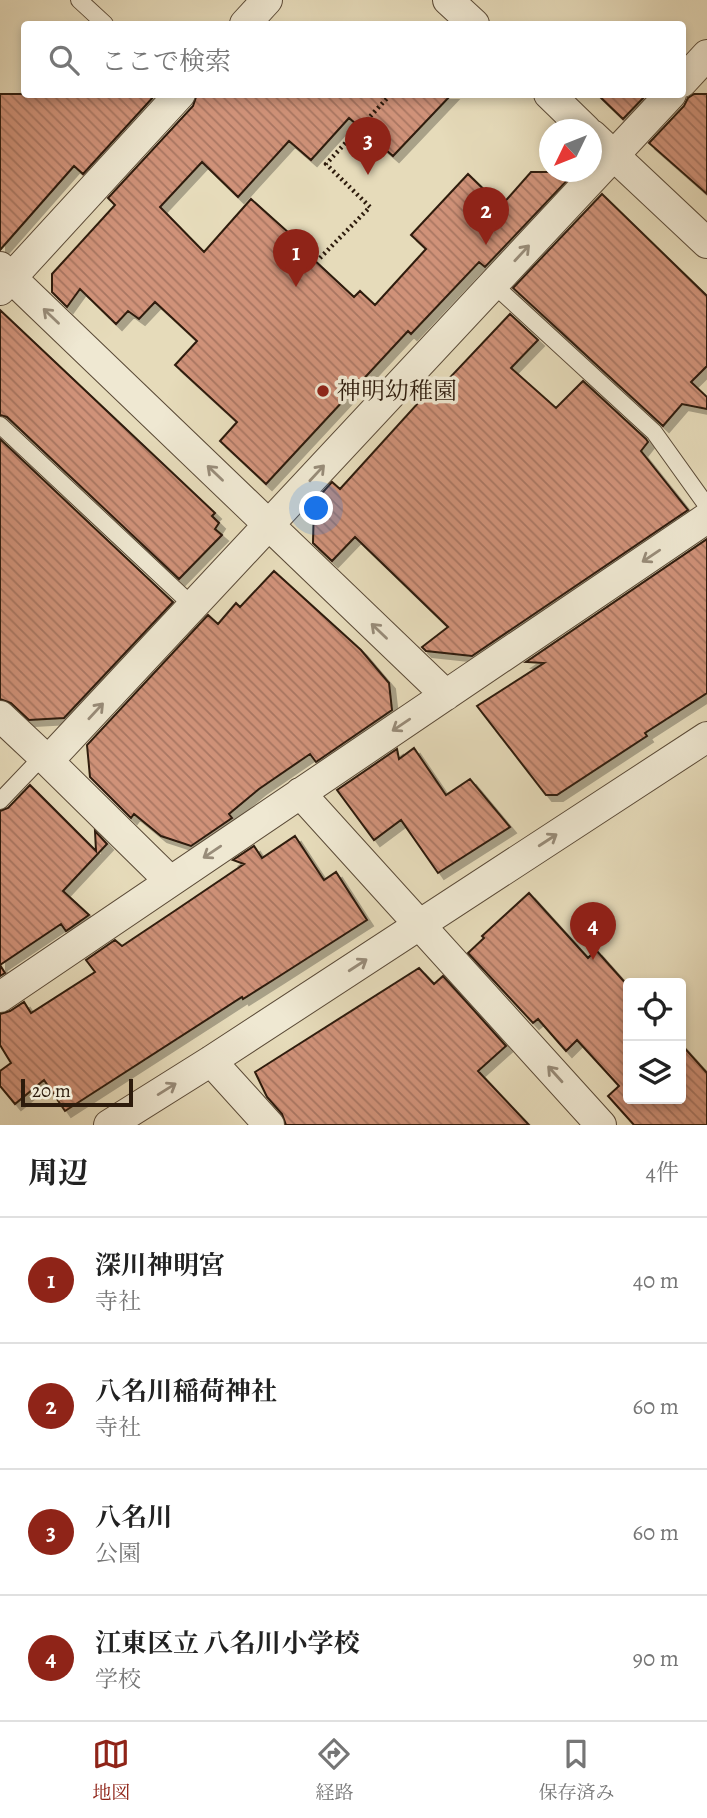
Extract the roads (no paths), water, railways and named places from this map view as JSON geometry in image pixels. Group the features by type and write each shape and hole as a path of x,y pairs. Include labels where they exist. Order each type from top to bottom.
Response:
{"street":[{"path":"248,21 267,0"},
{"path":"448,0 471,21"},
{"path":"686,78 707,55"},
{"path":"176,98 4,278 270,525 446,695"},
{"path":"553,98 575,119"},
{"path":"46,758 194,607 667,98"},
{"path":"602,145 707,243"},
{"path":"0,997 707,518"},
{"path":"0,716 170,881"},
{"path":"109,1125 707,737"},
{"path":"300,793 601,1125"},
{"path":"211,1061 269,1125"}],"lane":[{"path":"79,0 102,21"},
{"path":"493,284 654,432 707,506"},
{"path":"0,425 194,607"},
{"path":"0,801 46,758"}],"place":[{"name":"八名川","path":"368,175"},
{"name":"八名川稲荷神社","path":"486,245"},
{"name":"深川神明宮","path":"296,287"},
{"name":"神明幼稚園","path":"323,391"},
{"name":"江東区立 八名川小学校","path":"593,960"}]}
